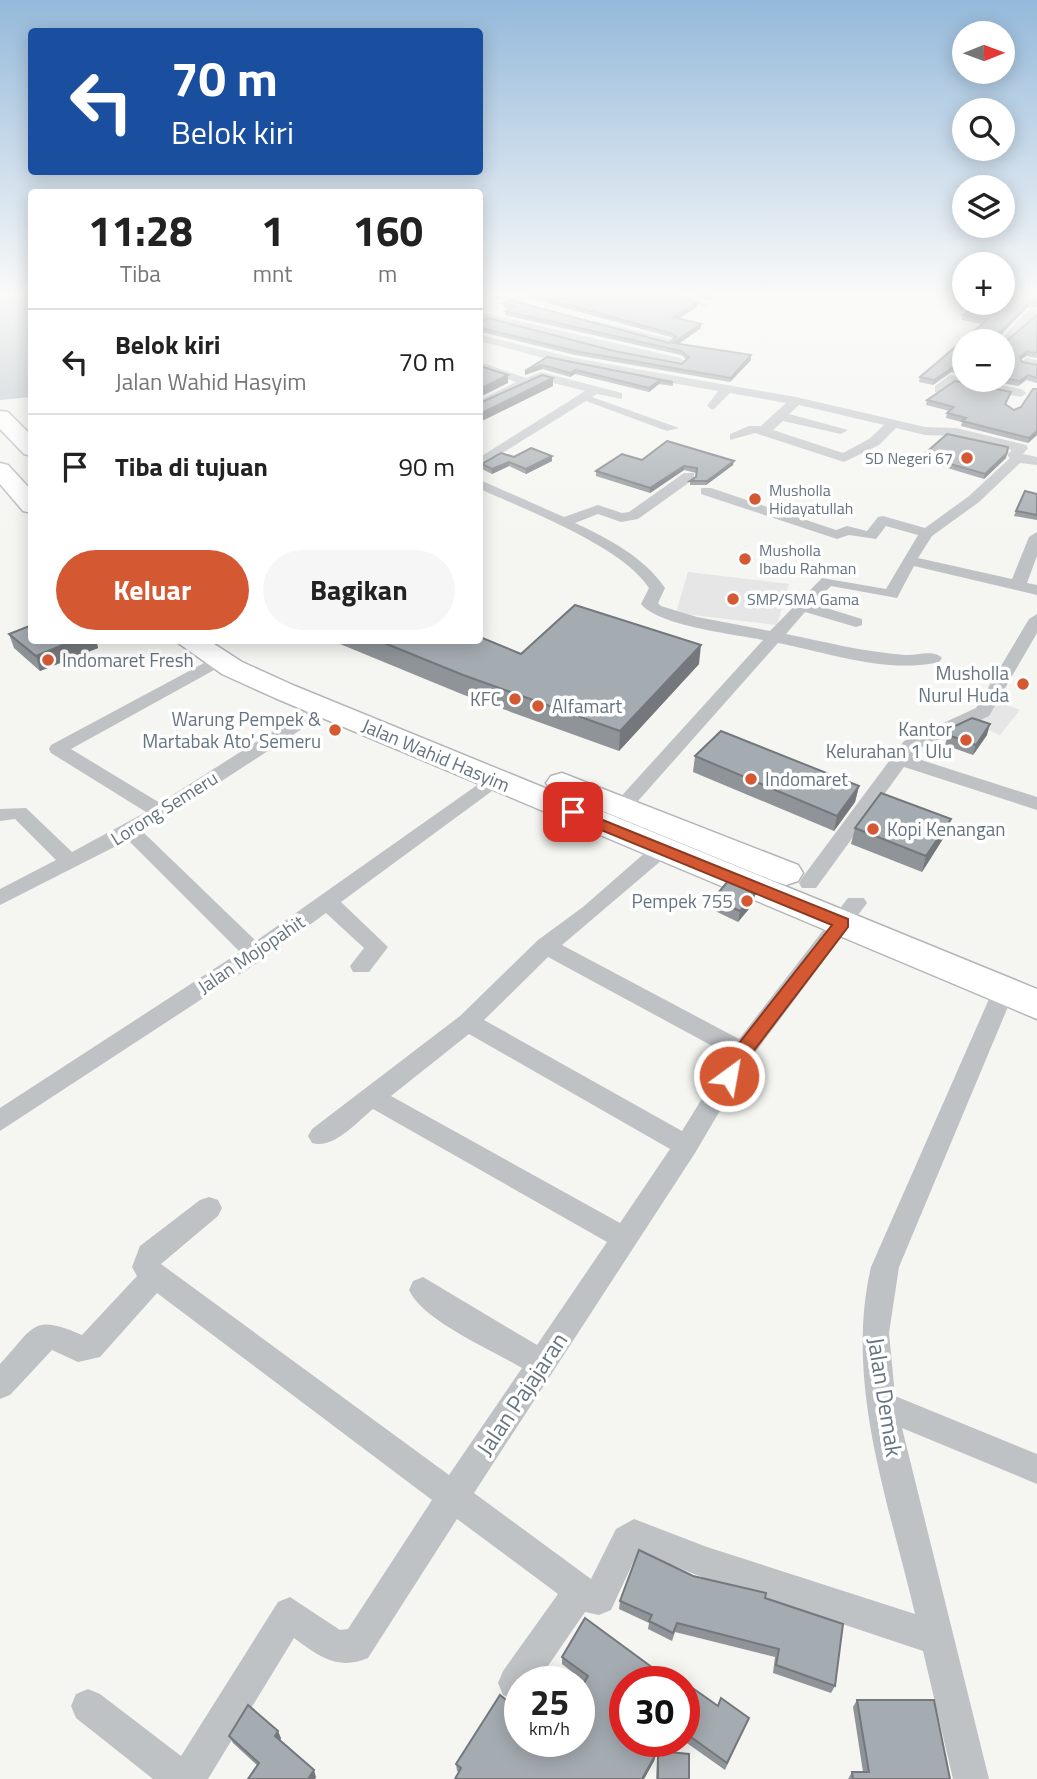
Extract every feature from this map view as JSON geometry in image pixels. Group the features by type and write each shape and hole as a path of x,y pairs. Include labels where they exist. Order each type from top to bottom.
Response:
{"highway":[{"path":"8,424 28,445"},
{"path":"5,481 28,502"},
{"name":"Jalan Wahid Hasyim","path":"203,644 295,674 809,883 849,913 1037,1005"},
{"name":"Jalan Wahid Hasyim","path":"225,650 321,708 662,849 849,913 1037,982"}],"street":[{"path":"515,378 527,382"},
{"path":"483,404 536,378"},
{"path":"545,378 672,428"},
{"path":"668,378 796,401 925,431 953,432 1021,448 1014,455 1030,460"},
{"path":"939,389 952,379"},
{"path":"1012,408 1026,387 1037,388"},
{"path":"713,406 727,388"},
{"path":"1015,391 1021,393"},
{"path":"483,461 589,394 618,396"},
{"path":"764,431 796,401"},
{"path":"780,416 841,430"},
{"path":"735,437 754,429 847,458 874,442 893,424"},
{"path":"939,440 953,432"},
{"path":"623,806 802,606 832,580 891,595 927,533 974,499 1017,459 1030,460"},
{"path":"562,523 598,509 619,518 633,516 689,476"},
{"path":"483,485 618,553 650,575 657,588 650,602 653,608 694,621 899,661 933,658"},
{"path":"706,491 837,535 847,530 871,536 883,520 927,533"},
{"path":"1018,585 1037,537"},
{"path":"909,560 1037,590"},
{"path":"802,606 856,622"},
{"path":"809,883 919,740 983,712 1037,619"},
{"path":"160,812 58,749 225,650"},
{"name":"Lorong Semeru","path":"0,898 130,831 321,708"},
{"path":"901,760 1037,804"},
{"name":"Jalan Mojopahit","path":"0,1121 255,953 497,780"},
{"path":"0,816 19,812 71,863"},
{"path":"130,831 255,953"},
{"path":"321,1136 374,1098 468,1022 546,946 591,912 662,849"},
{"path":"327,901 377,947 361,966"},
{"name":"Jalan Pajajaran","path":"185,1779 290,1614 335,1647 356,1646 686,1146 743,1052 849,913"},
{"path":"546,946 743,1052"},
{"name":"Jalan Demak","path":"971,1779 882,1405 873,1334 877,1291 885,1266 1004,990"},
{"path":"468,1022 686,1146"},
{"path":"374,1098 625,1239"},
{"path":"209,1208 150,1255 146,1267 580,1591 592,1598 599,1598 627,1540 634,1535 708,1563 936,1638"},
{"path":"0,1385 46,1336 59,1337 78,1349 90,1347 156,1275"},
{"path":"422,1290 445,1308 541,1364"},
{"path":"882,1405 1037,1469"},
{"path":"527,1666 580,1591"},
{"path":"88,1706 185,1779"}],"shaded area":[{"path":"0,378 28,378 28,397 0,400"},
{"name":"SMP/SMA Gama","path":"688,572 789,584 777,625 676,613"},
{"path":"994,700 1020,710 1000,735 974,724"}],"building":[{"path":"483,378 502,378 483,388"},
{"path":"535,378 553,378 483,413 483,402"},
{"path":"609,378 653,378 673,382 660,380 649,388"},
{"path":"952,383 952,392 1011,392 1005,404 1014,410 1021,407 1033,389 1037,389 1037,431 1029,438 962,421 966,418 947,413 954,407 927,400"},
{"name":"SD Negeri 67","path":"947,434 1008,447 1007,453 985,474 922,456"},
{"path":"667,441 734,461 707,481 690,481 696,477 697,468 684,466 650,488 596,471 622,454 642,460"},
{"path":"531,448 552,456 526,469 509,462 492,469 483,464 501,453 514,457"},
{"path":"1025,491 1037,494 1037,515 1016,511"},
{"path":"575,605 701,645 620,731 463,675 387,644 483,644 483,638 521,654"},
{"path":"28,627 28,644 65,644 36,656 9,634"},
{"path":"972,718 990,724 976,745 948,735 955,726"},
{"path":"721,731 859,786 837,816 695,756"},
{"path":"881,793 951,819 926,856 855,828"},
{"path":"728,881 755,894 740,911 713,899"},
{"path":"639,1550 693,1576 766,1593 765,1598 843,1624 835,1686 776,1665 779,1649 677,1623 673,1633 649,1621 652,1615 620,1601"},
{"path":"585,1618 650,1666 609,1666 609,1757 654,1757 642,1779 455,1779 461,1768 456,1764 500,1695 504,1698 504,1757 595,1757 595,1666 574,1666 562,1657"},
{"path":"700,1693 718,1706 721,1698 749,1718 727,1763 700,1744"},
{"path":"857,1700 934,1700 950,1779 853,1779 852,1772 869,1772"},
{"path":"248,1705 278,1731 275,1736 314,1770 308,1779 248,1779 259,1763 229,1736"},
{"path":"658,1757 689,1757 689,1779 658,1779"}],"place":[{"name":"SD Negeri 67","path":"967,458"},
{"name":"Musholla Hidayatullah","path":"755,499"},
{"name":"Musholla Ibadu Rahman","path":"745,559"},
{"name":"SMP/SMA Gama","path":"733,599"},
{"name":"Indomaret Fresh","path":"48,660"},
{"name":"Musholla Nurul Huda","path":"1023,684"},
{"name":"KFC","path":"515,699"},
{"name":"Alfamart","path":"538,706"},
{"name":"Warung Pempek & Martabak Ato' Semeru","path":"335,730"},
{"name":"Kantor Kelurahan 1 Ulu","path":"966,740"},
{"name":"Indomaret","path":"751,779"},
{"name":"Kopi Kenangan","path":"873,829"},
{"name":"Pempek 755","path":"747,901"}],"route":[{"path":"573,812 842,923 743,1052 729,1076"}]}
